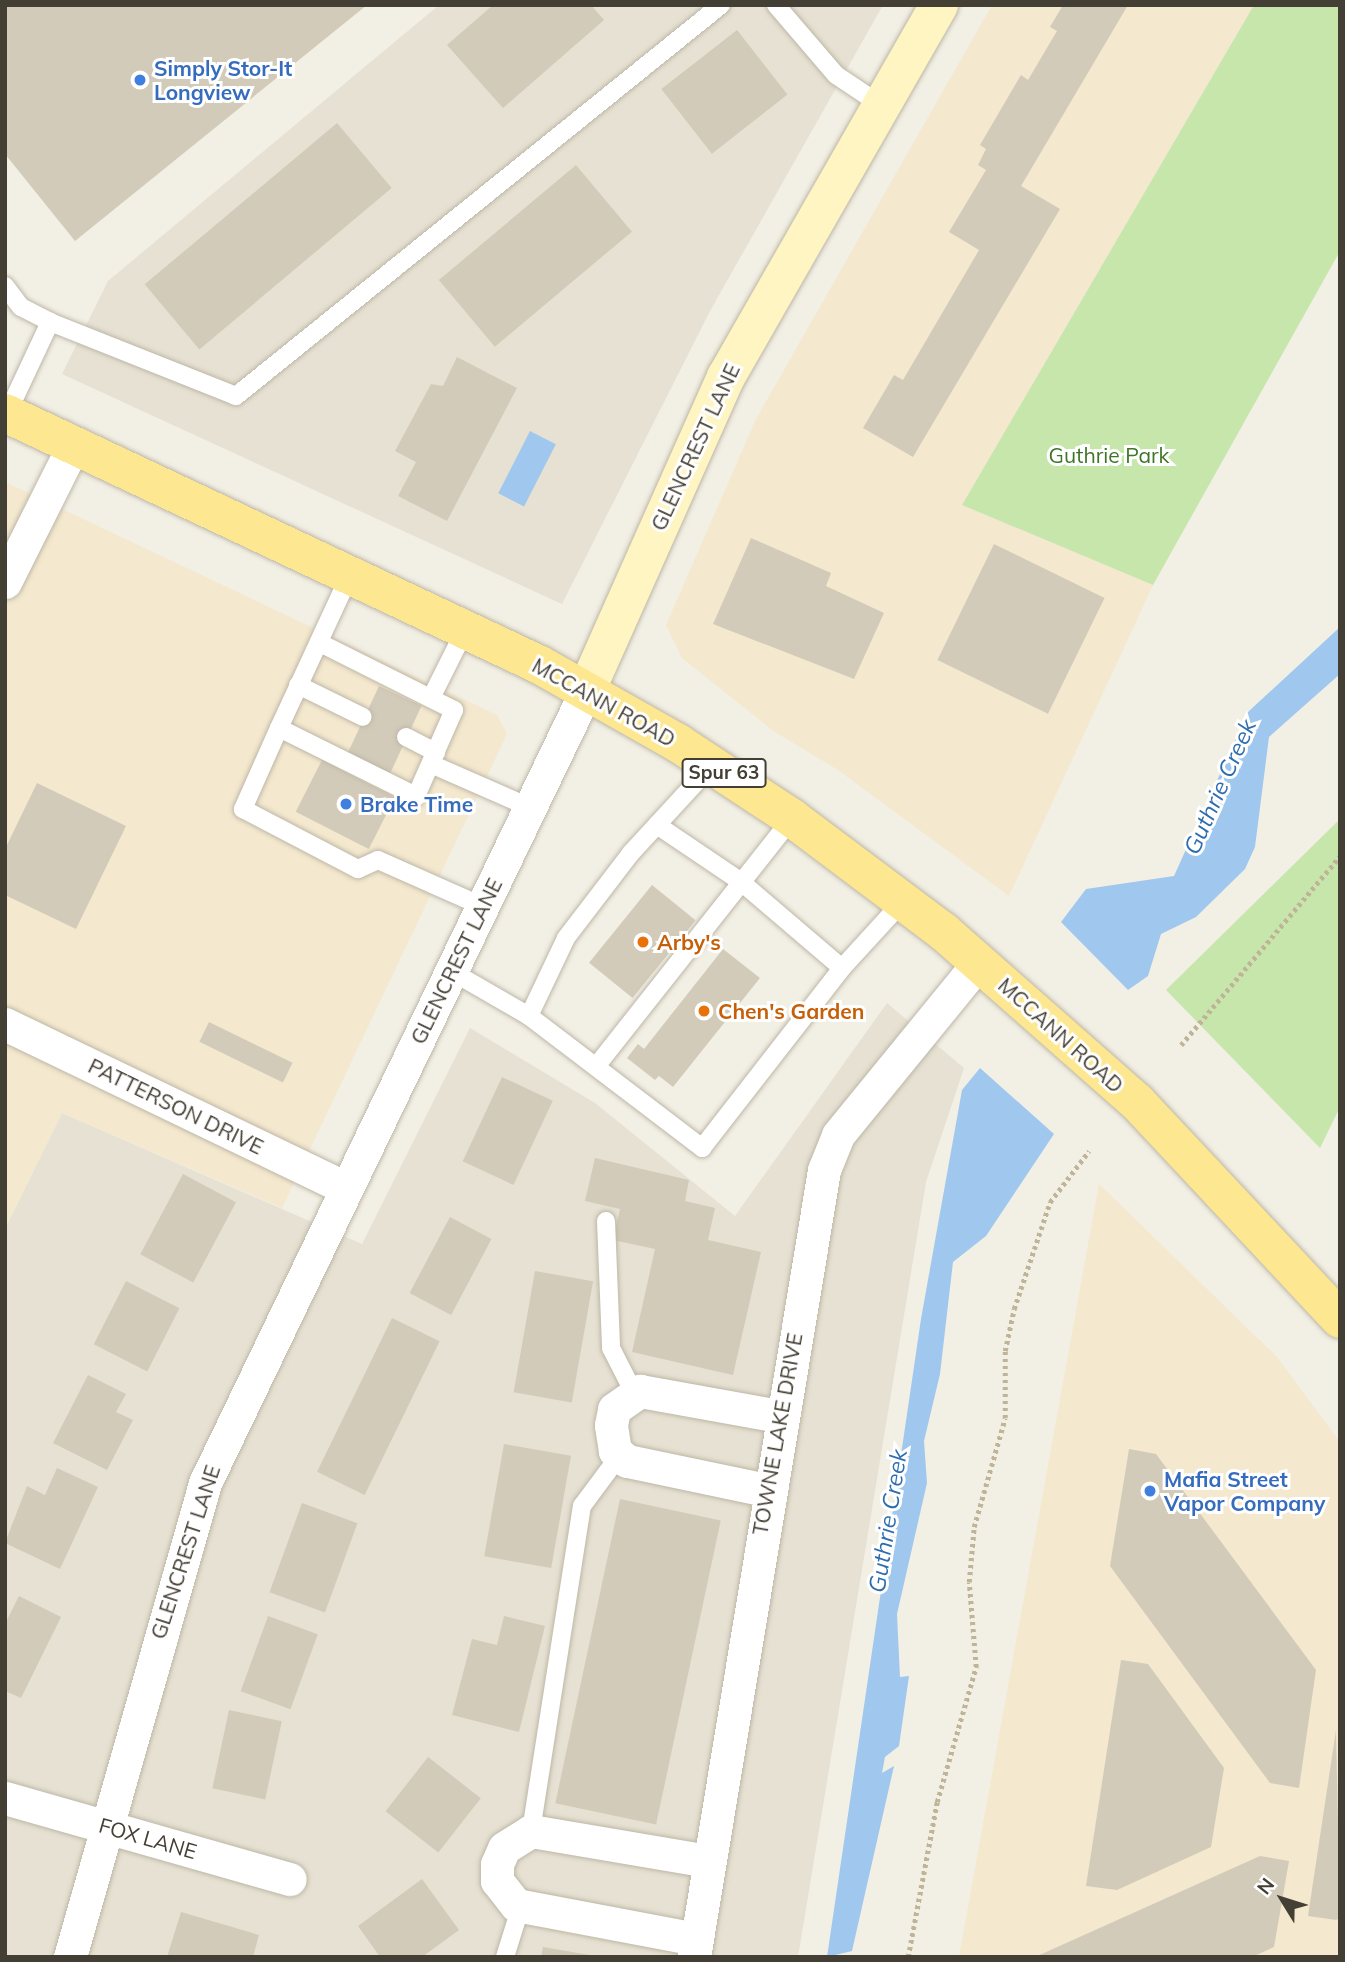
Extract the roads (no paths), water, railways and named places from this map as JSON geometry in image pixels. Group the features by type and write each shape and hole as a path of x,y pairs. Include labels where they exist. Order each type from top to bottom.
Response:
{"main road":[{"name":"MCCANN ROAD","path":"6,413 351,572 587,689 712,765 792,818 904,900 979,962 1137,1102 1335,1306"}],"street":[{"name":"GLENCREST LANE","path":"70,1957 104,1826 201,1492 587,689 726,377 939,5"},
{"path":"5,582 74,444"},
{"name":"TOWNE LAKE DRIVE","path":"695,1948 766,1490 816,1207 838,1135 979,962"},
{"name":"PATTERSON DRIVE","path":"5,1024 346,1188"},
{"path":"766,1490 640,1467 620,1455 609,1437 614,1409 634,1393 656,1391 779,1416"},
{"name":"FOX LANE","path":"5,1798 290,1879"},
{"path":"695,1948 521,1906 497,1881 496,1864 504,1848 531,1831 709,1861"}],"lane":[{"path":"5,286 21,307 50,321 236,396 721,5"},
{"path":"776,5 836,75 881,105"},
{"path":"6,413 50,321"},
{"path":"351,572 243,809 358,869 378,860 482,906"},
{"path":"431,698 466,628"},
{"path":"279,728 416,796 454,710 320,643"},
{"path":"298,685 363,717"},
{"path":"406,737 433,758 529,807"},
{"path":"529,1016 566,938 657,825 712,765"},
{"path":"598,1064 792,818"},
{"path":"657,825 740,881 842,968"},
{"path":"451,971 529,1016 598,1064 702,1148 842,968 904,900"},
{"path":"607,1221 611,1348 634,1393"},
{"path":"531,1831 582,1506 620,1455"},
{"path":"506,1957 521,1906"}],"water":[{"path":"530,431 556,444 524,507 498,493"},
{"name":"Guthrie Creek","path":"1340,627 1340,674 1269,737 1255,847 1245,869 1196,917 1161,934 1148,976 1128,990 1061,922 1086,889 1174,876 1248,712"},
{"path":"980,1068 1054,1134 986,1236 953,1262 940,1374 924,1441 927,1483 897,1614 900,1677 909,1676 899,1746 885,1757 882,1773 894,1766 852,1951 827,1957 921,1319 962,1090"}],"place":[{"name":"Simply Stor-It Longview","path":"140,80"},
{"name":"Brake Time","path":"346,804"},
{"name":"Arby's","path":"643,942"},
{"name":"Chen's Garden","path":"704,1011"},
{"name":"Mafia Street Vapor Company","path":"1150,1491"}],"park label":[{"name":"Guthrie Park","path":"1109,455"}]}
